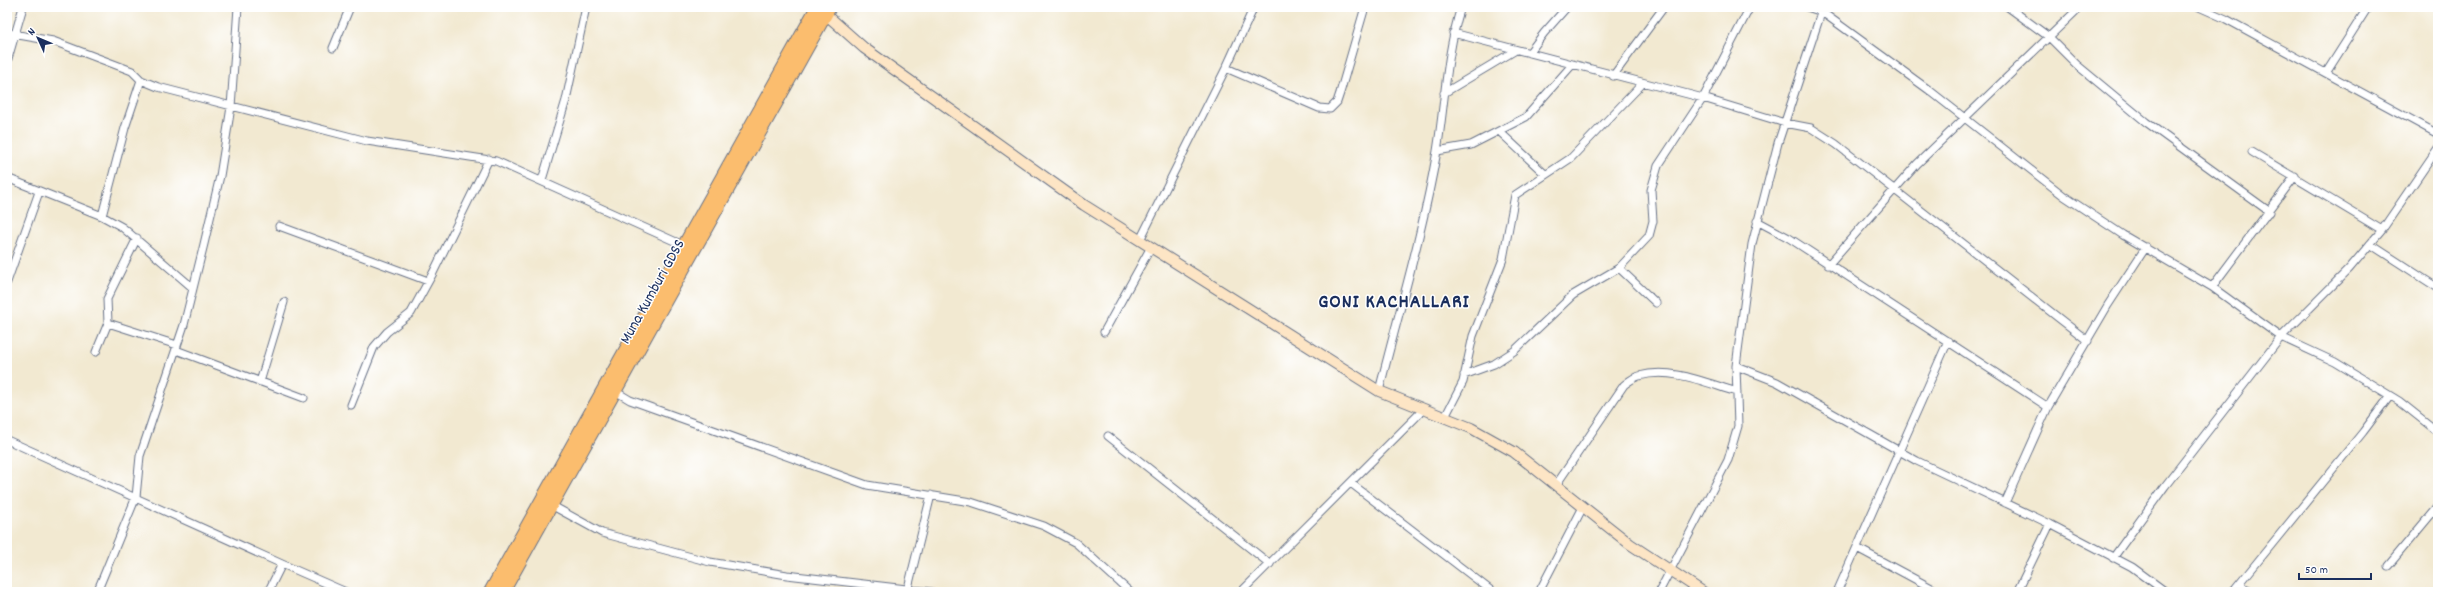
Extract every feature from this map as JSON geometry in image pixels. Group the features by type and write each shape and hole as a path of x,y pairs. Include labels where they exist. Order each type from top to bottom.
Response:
{"highway":[{"name":"Muna Kumburi GDSS","path":"490,592 683,244 821,9"},
{"name":"Muna Kumburi GDSS","path":"503,592 615,391 821,9"}],"main road":[{"path":"821,9 864,48 1084,205 1379,391 1423,410 1445,417 1514,452 1630,544 1703,592"}],"street":[{"path":"7,62 23,7"},
{"path":"97,592 136,498 140,456 177,348 220,176 231,107 238,7"},
{"path":"333,48 350,7"},
{"path":"542,180 566,100 586,7"},
{"path":"1140,240 1226,68 1254,7"},
{"path":"1226,68 1312,106 1330,108 1337,102 1365,7"},
{"path":"1379,391 1437,151 1453,33 1461,7"},
{"path":"1529,53 1567,7"},
{"path":"1613,76 1664,7"},
{"path":"1464,375 1494,364 1514,351 1573,295 1619,268 1649,236 1653,221 1651,190 1658,166 1703,98 1730,49 1750,7"},
{"path":"1807,7 1822,9 2064,196 2212,287 2281,337 2335,362 2390,396 2438,432"},
{"path":"2008,7 2049,37 2077,65 2146,122 2270,212"},
{"path":"1828,265 1917,164 2080,7"},
{"path":"2199,7 2226,19 2438,134"},
{"path":"2326,73 2368,7"},
{"path":"1659,592 1728,460 1738,426 1736,366 1757,221 1784,123 1822,9"},
{"path":"7,33 53,41 132,71 141,80 231,107 295,121 367,141 489,159 542,180 683,244"},
{"path":"1453,33 1613,76 1703,98 1784,123 1811,128 1836,144 2088,341"},
{"path":"1444,92 1516,50"},
{"path":"1437,151 1471,145 1500,132 1526,117 1572,64"},
{"path":"102,216 125,128 141,80"},
{"path":"1445,417 1463,382 1473,336 1503,259 1515,195 1571,158 1643,83"},
{"path":"1500,132 1545,174"},
{"path":"2113,558 2165,486 2281,337 2382,230 2438,148"},
{"path":"2252,152 2295,176 2382,230"},
{"path":"351,405 374,347 387,332 411,313 489,159"},
{"path":"2212,287 2270,212 2295,176"},
{"path":"7,178 102,216 137,238 193,288"},
{"path":"7,282 39,192"},
{"path":"1757,221 1789,238 1828,265 1948,341 2048,407"},
{"path":"279,226 428,281"},
{"path":"96,352 108,323 107,300 137,238"},
{"path":"2370,244 2438,288"},
{"path":"1104,332 1151,247"},
{"path":"2005,503 2048,407 2146,247"},
{"path":"1619,268 1656,303"},
{"path":"260,382 284,302"},
{"path":"108,323 177,348 260,382 304,398"},
{"path":"1837,592 1898,450 1948,341"},
{"path":"1736,366 1777,382 1898,450 2050,524 2132,567 2166,592"},
{"path":"1556,484 1624,385 1638,376 1657,373 1682,376 1737,392"},
{"path":"615,391 630,400 867,485 971,502 1058,533 1076,543 1130,592"},
{"path":"2233,592 2364,432 2390,396"},
{"path":"1241,592 1352,484 1423,410"},
{"path":"1108,436 1270,564"},
{"path":"7,440 346,592"},
{"path":"1352,484 1493,592"},
{"path":"907,590 931,495"},
{"path":"551,505 602,533 710,562 786,575 932,592"},
{"path":"2388,566 2438,506"},
{"path":"1539,592 1583,507"},
{"path":"2017,592 2050,524"},
{"path":"1857,548 1939,592"},
{"path":"268,592 282,564"},
{"path":"2239,585 2253,592"}],"district":[{"name":"GONI KACHALLARI","path":"1394,303"}]}
